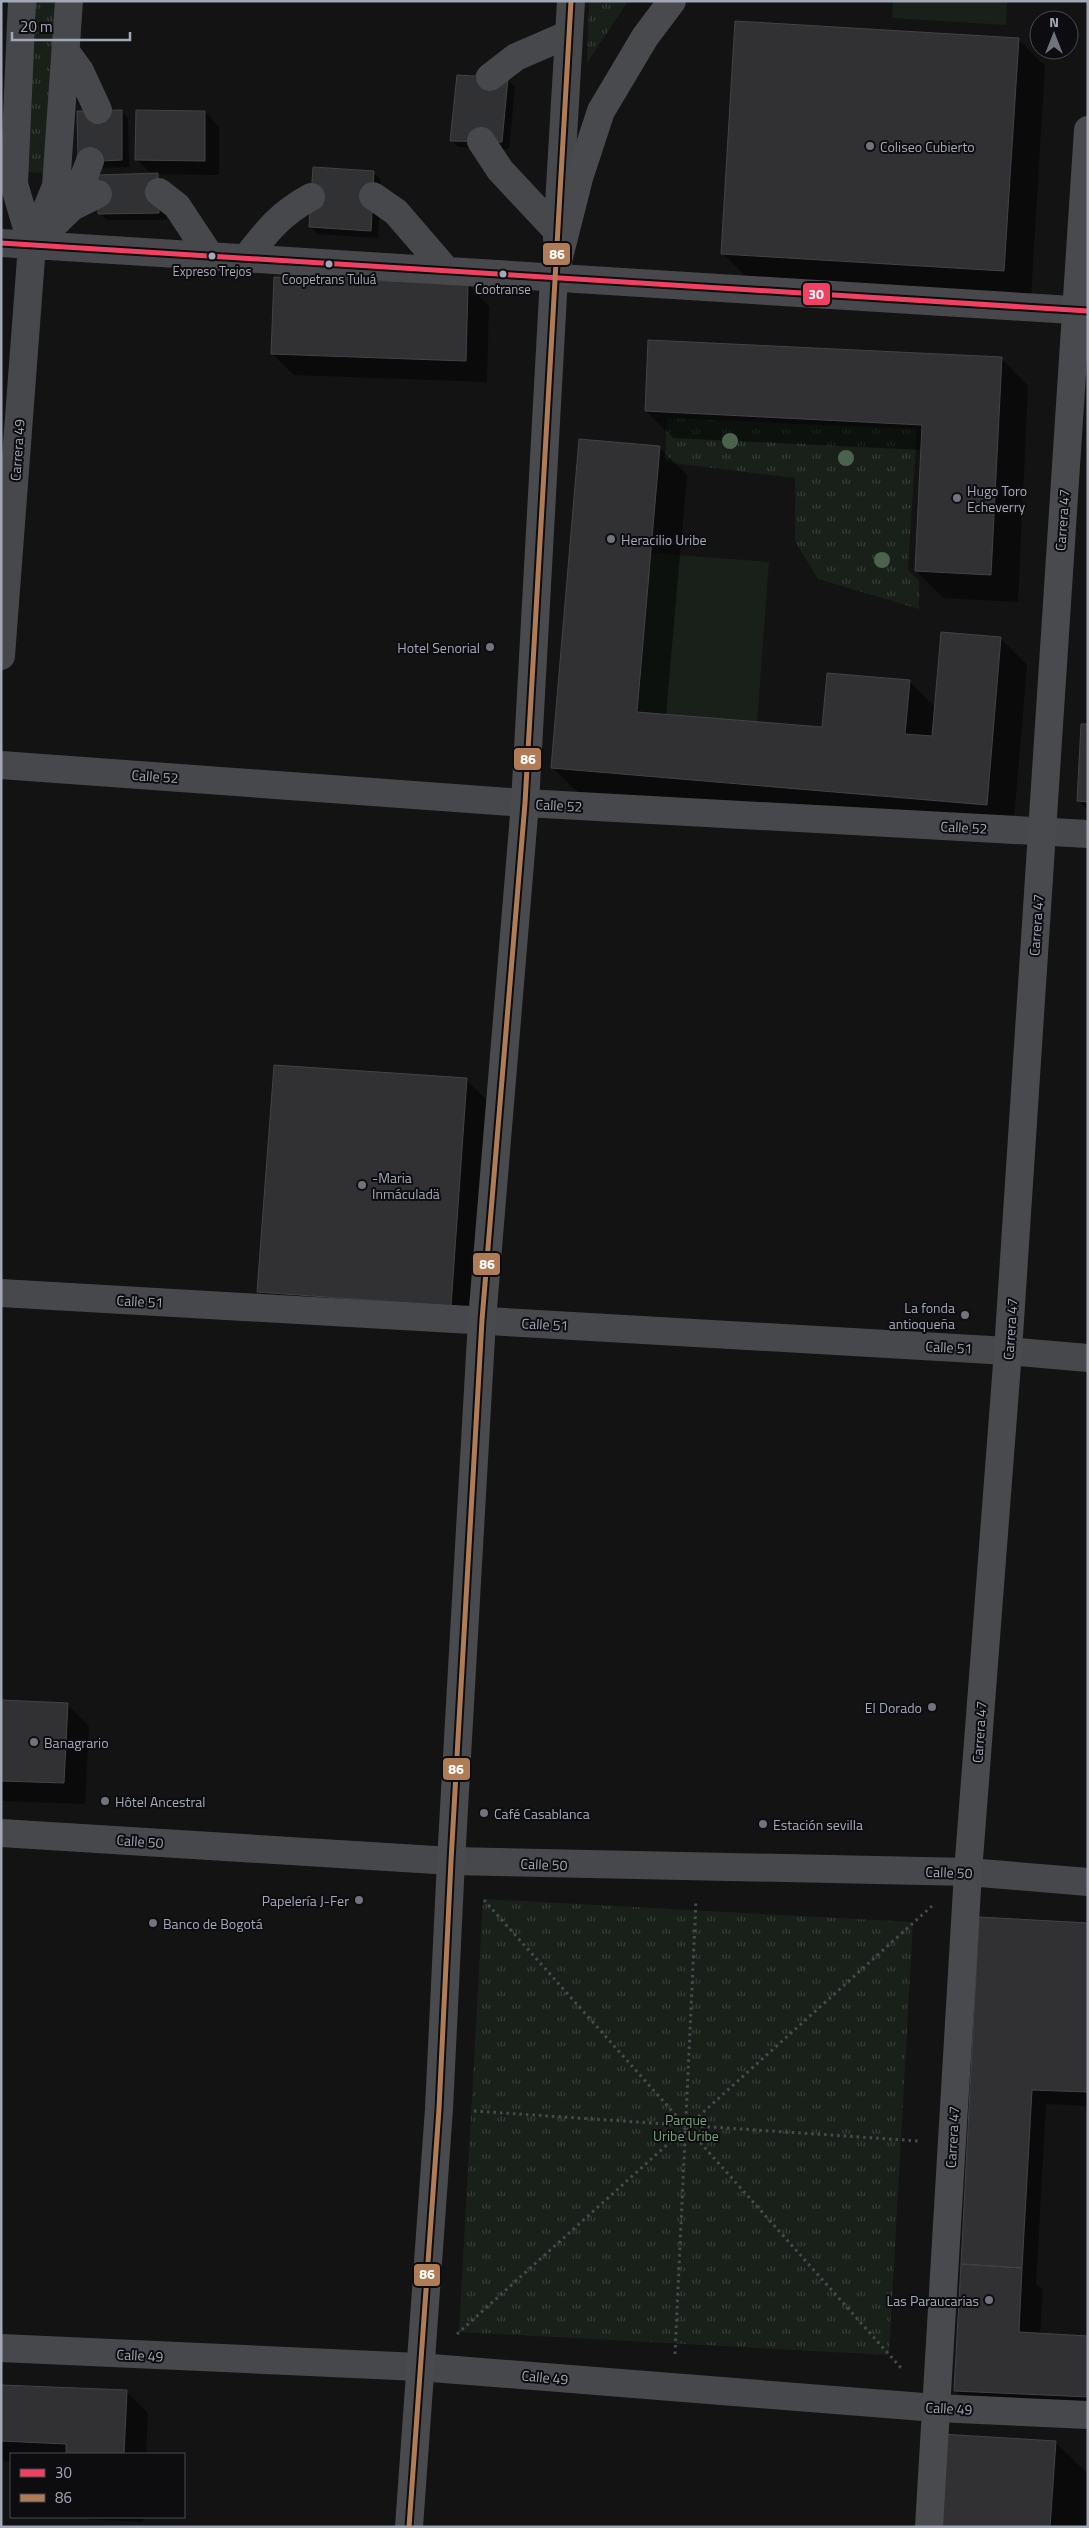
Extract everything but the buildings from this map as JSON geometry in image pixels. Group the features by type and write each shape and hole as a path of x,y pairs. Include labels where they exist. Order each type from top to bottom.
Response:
{"main road":[{"path":"409,2527 439,2109 451,1861 482,1320 525,803 554,277 579,178 602,112 644,37 672,1"},
{"name":"Carrera 47","path":"929,2527 968,1872 1008,1351 1042,831 1082,310 1088,130"}],"street":[{"name":"Carrera 49","path":"22,1 14,184 32,245"},
{"name":"Carrera 49","path":"1,656 32,245 56,186 69,1"},
{"path":"554,277 571,1"},
{"path":"490,77 516,57 569,34"},
{"path":"66,52 80,70 98,110"},
{"path":"481,141 500,170 557,231"},
{"path":"72,207 90,161"},
{"path":"159,192 177,206 210,256"},
{"path":"32,245 72,207 98,194"},
{"path":"373,196 396,212 446,270"},
{"path":"246,258 268,229 288,210 311,197"},
{"path":"1,243 1082,310"},
{"name":"Calle 52","path":"1,765 525,803 1088,834"},
{"name":"Calle 51","path":"1,1293 1008,1351 1088,1358"},
{"name":"Calle 50","path":"1,1833 451,1861 697,1868 968,1872 1088,1882"},
{"name":"Calle 49","path":"1,2348 419,2367 936,2408 1088,2415"}],"path":[{"path":"451,1861 936,2408"},
{"path":"673,2388 697,1868"},
{"path":"419,2367 968,1872"},
{"path":"439,2109 952,2144"}],"green space":[{"path":"33,1 57,1 47,173 23,172"},
{"path":"589,1 628,1 587,63"},
{"path":"893,1 1007,1 1006,25 892,18"},
{"path":"667,418 917,429 908,570 919,581 919,609 818,579 795,541 795,478 665,462"},
{"path":"650,553 769,562 757,723 638,714"},
{"name":"Parque Uribe Uribe","path":"483,1899 913,1922 889,2355 459,2332"}],"tunnel":[{"path":"481,141 476,123 476,115 479,101 490,77"},
{"path":"90,161 98,110"},
{"path":"98,194 159,192"},
{"path":"311,197 349,194 373,196"}],"transit line":[{"name":"86","path":"409,2527 439,2109 451,1861 482,1320 525,803 571,1"},
{"name":"30","path":"1,243 1088,311"}],"place":[{"name":"Coliseo Cubierto","path":"870,146"},
{"name":"Expreso Trejos","path":"212,256"},
{"name":"Coopetrans Tuluá","path":"329,264"},
{"name":"Cootranse","path":"503,274"},
{"name":"Hugo Toro Echeverry","path":"957,498"},
{"name":"Heracilio Uribe","path":"611,539"},
{"name":"Hotel Senorial","path":"490,647"},
{"name":"-Maria Inmáculadä","path":"362,1185"},
{"name":"La fonda antioqueña","path":"965,1315"},
{"name":"El Dorado","path":"932,1707"},
{"name":"Banagrario","path":"34,1742"},
{"name":"Hôtel Ancestral","path":"105,1801"},
{"name":"Café Casablanca","path":"484,1813"},
{"name":"Estación sevilla","path":"763,1824"},
{"name":"Papelería J-Fer","path":"359,1900"},
{"name":"Banco de Bogotá","path":"153,1923"},
{"name":"Las Paraucarias","path":"989,2300"}]}
